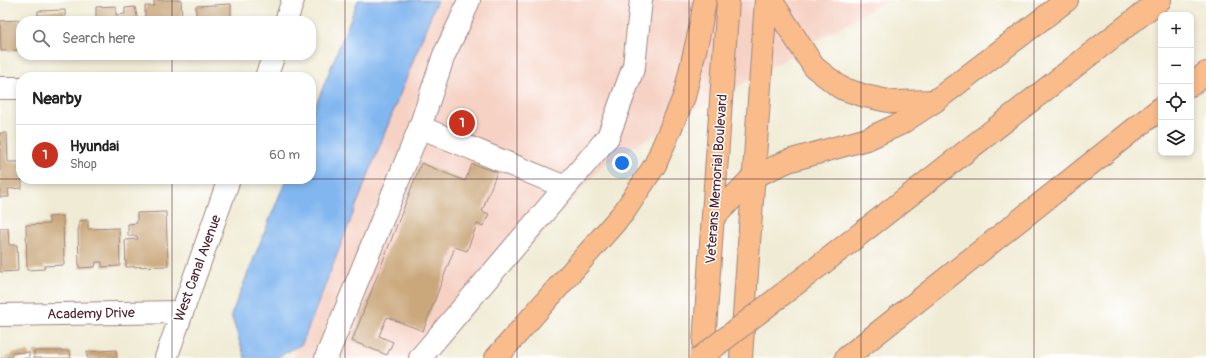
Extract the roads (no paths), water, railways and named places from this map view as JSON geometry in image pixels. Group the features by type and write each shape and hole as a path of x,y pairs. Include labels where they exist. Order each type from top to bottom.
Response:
{"main road":[{"path":"496,358 624,212 655,165 684,97 700,29 705,0"},
{"name":"Veterans Memorial Boulevard","path":"702,358 714,217 728,0"},
{"path":"741,358 766,0"},
{"path":"771,0 814,67 841,88 865,96 893,102 934,101"},
{"path":"714,217 753,177 788,161 867,139 900,124 934,101 1067,0"},
{"path":"702,358 1160,0"},
{"path":"1192,84 1206,73"},
{"path":"846,358 1158,110"}],"street":[{"path":"288,16 293,0"},
{"path":"326,358 420,127 444,55 460,22 468,0"},
{"path":"420,358 608,137 634,66 641,0"},
{"path":"268,72 272,60"},
{"path":"0,88 16,88"},
{"path":"420,127 565,187"},
{"name":"West Canal Avenue","path":"166,358 227,184"},
{"name":"Academy Drive","path":"0,315 181,312"}],"water":[{"path":"358,0 437,0 302,344 276,358 245,358 231,315 284,184 316,184 316,105"}],"place":[{"name":"Hyundai","path":"462,123"}]}
